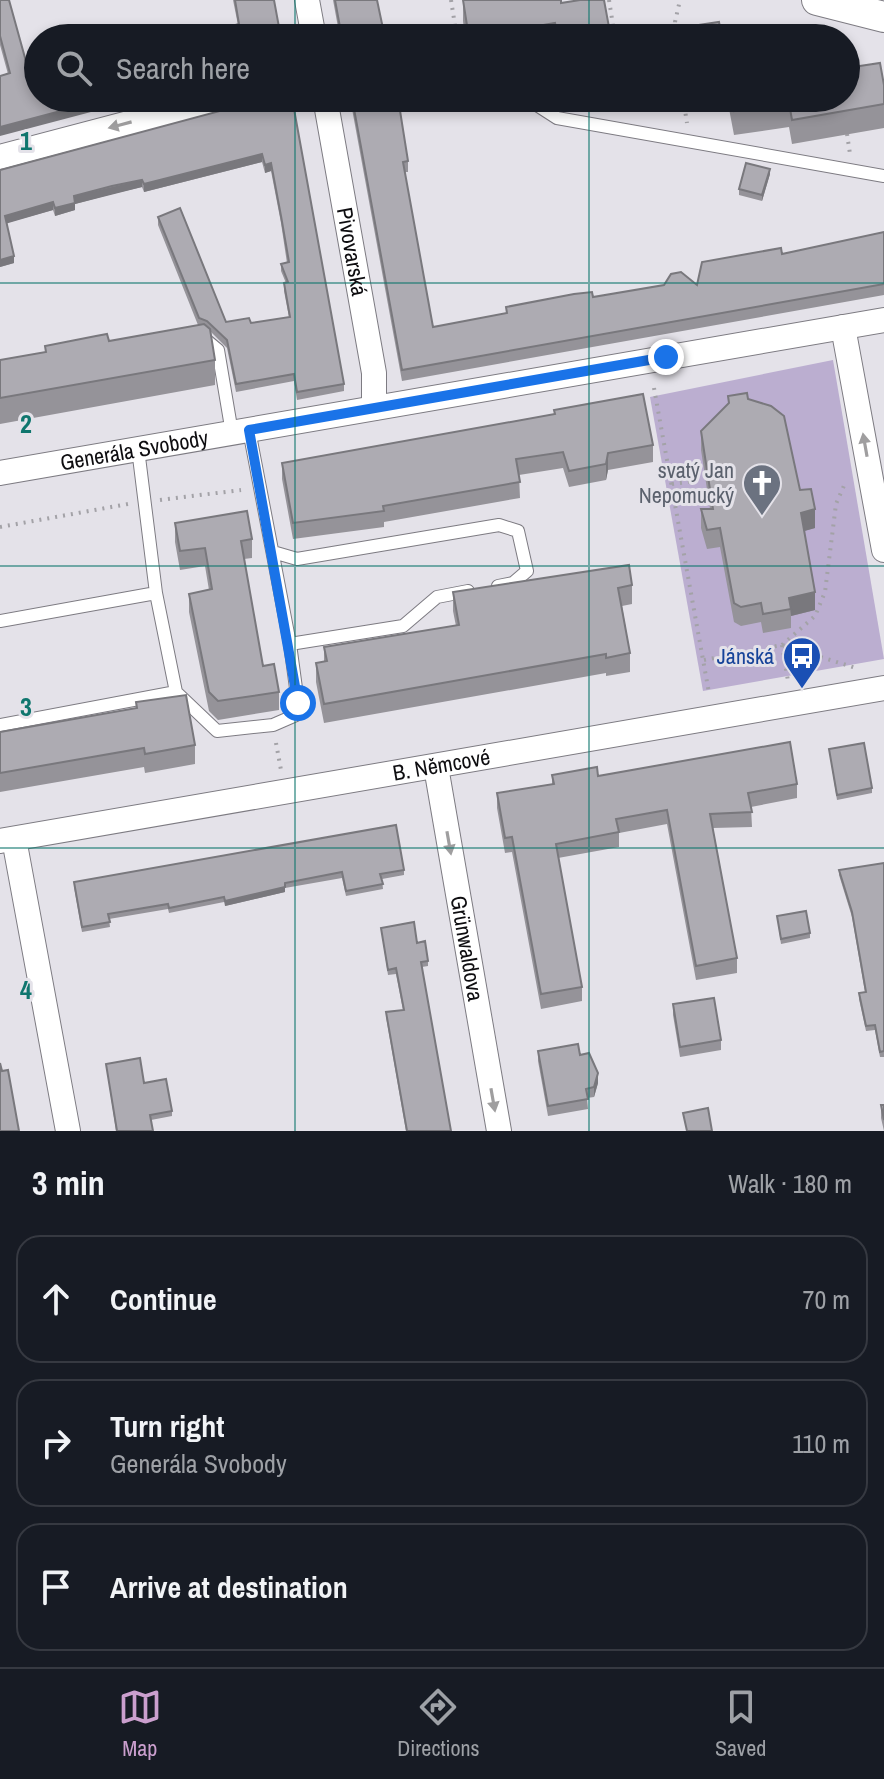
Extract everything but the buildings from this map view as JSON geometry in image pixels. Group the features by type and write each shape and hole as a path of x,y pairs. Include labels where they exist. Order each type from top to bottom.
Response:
{"street":[{"path":"307,0 311,24"},
{"path":"817,0 884,17"},
{"path":"0,157 170,112"},
{"name":"Pivovarská","path":"327,112 374,373 374,408"},
{"name":"Generála Svobody","path":"0,473 884,320"},
{"path":"843,327 884,550"},
{"name":"B. Němcové","path":"7,840 884,688"},
{"name":"Grünwaldova","path":"436,767 499,1131"},
{"path":"7,840 68,1131"}],"lane":[{"path":"548,112 557,118 689,140 789,162 884,176"},
{"path":"138,449 156,593 176,692 217,731 286,720 296,715 298,703 290,644 273,552 218,350 201,335 188,334"},
{"path":"273,552 297,559 499,525 518,531 525,550 527,571 513,583 437,597 403,626 290,644"},
{"path":"0,621 156,593"},
{"path":"0,725 176,692"}],"path":[{"path":"451,0 455,24"},
{"path":"609,0 613,24"},
{"path":"675,24 680,0"},
{"path":"685,112 689,140"},
{"path":"654,388 710,695"},
{"path":"782,645 815,616 825,592 836,504 864,443"},
{"path":"672,484 694,481"},
{"path":"782,645 788,678"},
{"path":"704,660 782,645 857,668"}],"shaded area":[{"path":"833,360 884,659 703,691 650,397"}],"place":[{"name":"svatý Jan Nepomucký","path":"762,517"},
{"name":"Jánská","path":"802,690"}],"route":[{"path":"298,703 290,644 249,430 666,357"}]}
